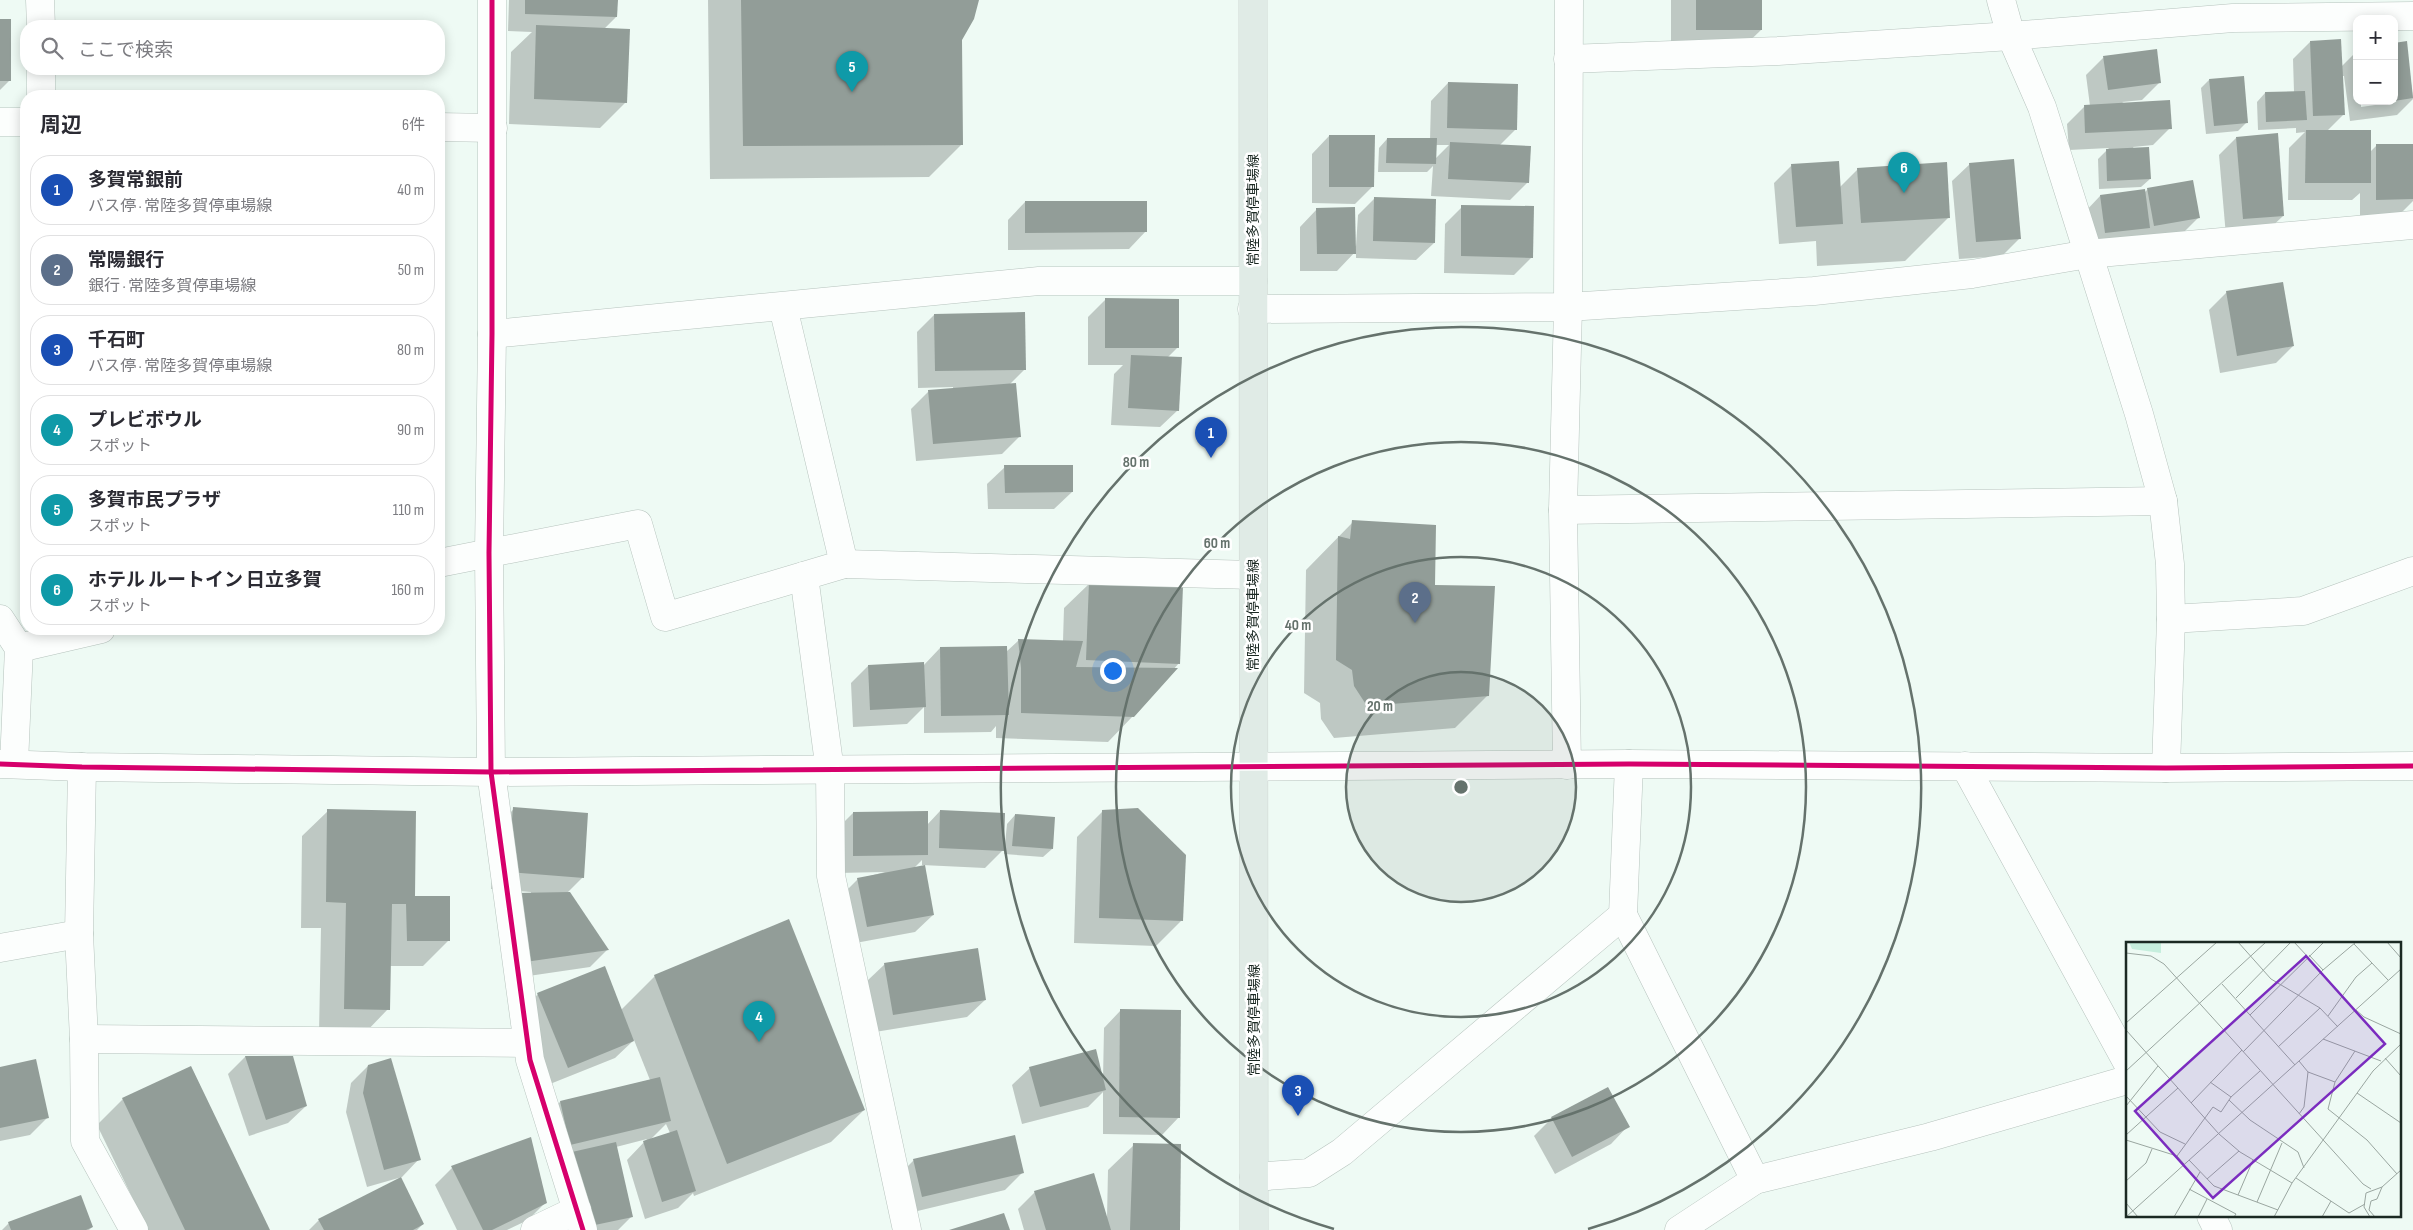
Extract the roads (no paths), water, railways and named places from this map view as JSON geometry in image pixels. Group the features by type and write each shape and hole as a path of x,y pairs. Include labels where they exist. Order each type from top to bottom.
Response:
{"main road":[{"name":"常陸多賀停車場線","path":"1253,0 1254,1230"}],"street":[{"path":"40,0 40,20"},
{"path":"492,0 492,334 489,553 491,772 530,1060 580,1220 535,1230"},
{"path":"1567,765 1563,510 1568,307 1569,0"},
{"path":"2001,0 2011,36 2042,107 2139,414 2163,500 2170,564 2171,619 2166,768"},
{"path":"1568,59 1778,51 2011,36 2233,18 2413,16"},
{"path":"41,75 41,90"},
{"path":"0,122 20,122"},
{"path":"445,127 493,128"},
{"path":"1252,309 1568,307 1814,291 1972,274 2088,254 2413,224"},
{"path":"492,334 1039,281 1253,281"},
{"path":"783,307 844,564"},
{"path":"1563,510 2163,500"},
{"path":"445,562 638,524 665,617 844,564 1253,575"},
{"path":"2171,619 2303,611 2413,571"},
{"path":"804,576 830,770 832,876 907,1230"},
{"path":"0,619 19,648 7,764 82,768 491,772 1630,764 2166,768 2413,766"},
{"path":"19,648 75,635"},
{"path":"1630,764 1623,914 1755,1180"},
{"path":"1965,766 2126,1060"},
{"path":"82,768 79,934 84,1039 85,1141 134,1230"},
{"path":"1254,1177 1309,1173 1342,1152 1623,914"},
{"path":"0,948 79,934"},
{"path":"84,1039 528,1043"},
{"path":"1678,1230 1755,1180 1930,1137 2126,1080"},
{"path":"2211,1218 2218,1230"}],"place":[{"name":"多賀市民プラザ","path":"852,92"},
{"name":"ホテル ルートイン 日立多賀","path":"1904,193"},
{"name":"多賀常銀前","path":"1211,458"},
{"name":"常陽銀行","path":"1415,623"},
{"name":"プレビボウル","path":"759,1042"},
{"name":"千石町","path":"1298,1116"}]}
